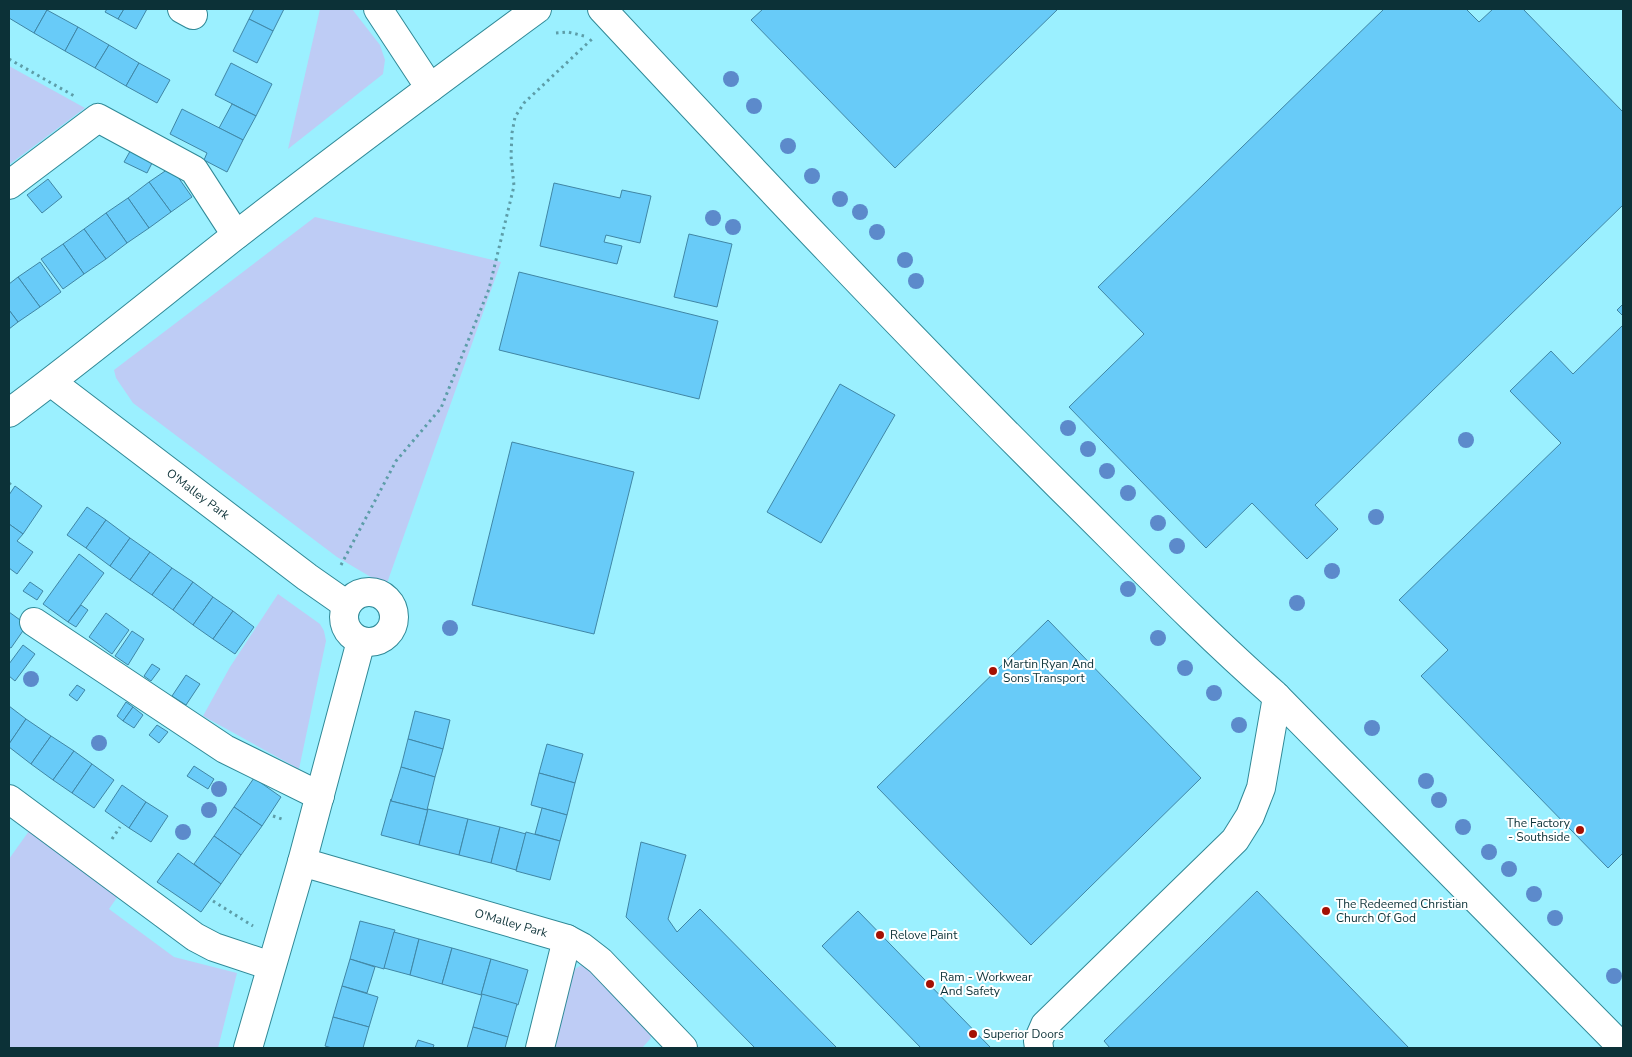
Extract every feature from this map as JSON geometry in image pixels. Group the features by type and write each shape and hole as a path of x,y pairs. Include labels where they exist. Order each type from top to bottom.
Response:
{"street":[{"path":"378,9 430,88"},
{"path":"9,413 51,382 236,235 537,9"},
{"path":"602,9 684,98 997,424 1222,648 1277,697 1623,1048"},
{"path":"9,185 98,118 194,170 236,235"},
{"name":"O'Malley Park","path":"51,382 307,577 347,605"},
{"path":"368,592 384,597 394,611 392,628 387,635 375,642 361,641 349,633 345,626 344,619 347,605 352,598 368,592"},
{"path":"34,622 226,749 320,796"},
{"path":"248,1048 302,862 361,641"},
{"path":"1039,1048 1038,1041 1045,1025 1235,840 1250,816 1261,788 1277,697"},
{"path":"9,799 195,937 214,946 271,966"},
{"name":"O'Malley Park","path":"302,862 567,939 582,947 600,961 670,1044"},
{"path":"540,1048 567,939"}],"path":[{"path":"552,34 568,32 593,39 599,45"},
{"path":"333,562 340,567 396,461 441,408 446,397 489,288 504,234 514,186 511,156 515,118 524,103 593,39"},
{"path":"9,59 92,106 98,118"},
{"path":"213,901 258,929"}],"shaded area":[{"path":"320,9 352,9 380,45 385,60 383,74 288,149"},
{"path":"9,66 85,108 10,164 9,163"},
{"path":"315,217 501,262 386,586 337,557 133,403 116,378 114,370"},
{"path":"278,594 320,624 326,641 299,769 203,716 230,667"},
{"path":"29,831 118,896 109,909 174,957 237,973 218,1048 9,1048 9,859"},
{"path":"585,963 650,1032 651,1038 642,1048 549,1048 568,973"}],"building":[{"path":"9,9 47,10 34,33 9,18"},
{"path":"107,9 124,9 118,19 105,12"},
{"path":"124,9 147,9 136,29 118,19"},
{"path":"254,9 284,9 273,31 249,19"},
{"path":"763,9 1058,9 895,168 751,20"},
{"path":"1384,9 1466,9 1479,22 1493,9 1523,9 1623,112 1623,205 1315,505 1338,529 1307,559 1252,503 1206,548 1069,407 1144,334 1098,287"},
{"path":"47,10 78,27 65,51 34,33"},
{"path":"249,19 273,31 257,63 233,51"},
{"path":"78,27 109,45 95,68 65,51"},
{"path":"109,45 139,63 126,86 95,68"},
{"path":"139,63 170,80 157,103 126,86"},
{"path":"231,63 272,84 256,116 215,95"},
{"path":"232,104 256,116 243,140 219,128"},
{"path":"182,109 243,140 227,172 204,160 207,153 170,134"},
{"path":"133,146 155,157 147,173 124,162"},
{"path":"171,167 192,197 171,212 149,182"},
{"path":"48,179 62,197 42,213 27,195"},
{"path":"149,182 171,212 149,228 128,198"},
{"path":"554,183 620,198 622,190 651,196 640,243 606,235 604,242 622,246 617,264 540,246"},
{"path":"128,198 149,228 127,243 106,213"},
{"path":"106,213 127,243 106,259 84,229"},
{"path":"84,229 106,259 84,274 63,244"},
{"path":"689,234 732,244 717,307 674,297"},
{"path":"63,244 84,274 63,289 41,259"},
{"path":"40,262 61,292 40,307 18,277"},
{"path":"519,272 718,321 699,399 499,350"},
{"path":"18,277 40,307 18,322 9,310 9,284"},
{"path":"1623,304 1623,316 1617,310"},
{"path":"9,310 18,322 9,329"},
{"path":"1623,325 1623,853 1608,868 1421,676 1448,650 1399,600 1561,443 1510,391 1551,351 1573,374"},
{"path":"840,384 895,415 821,543 767,512"},
{"path":"512,442 634,472 594,634 472,605"},
{"path":"15,486 42,506 23,534 9,524 9,495"},
{"path":"87,507 106,520 86,548 67,535"},
{"path":"106,520 130,538 110,566 86,548"},
{"path":"9,524 23,534 17,541 33,552 17,574 9,568"},
{"path":"130,538 150,552 130,580 110,566"},
{"path":"150,552 172,568 152,595 130,580"},
{"path":"79,554 104,573 68,622 43,604"},
{"path":"172,568 193,582 173,610 152,595"},
{"path":"30,582 43,591 37,600 23,591"},
{"path":"193,582 213,597 193,625 173,610"},
{"path":"213,597 233,611 213,639 193,625"},
{"path":"81,605 88,610 76,627 68,622"},
{"path":"233,611 254,627 235,654 213,639"},
{"path":"9,612 27,625 11,648 9,647"},
{"path":"106,613 129,630 112,654 89,637"},
{"path":"1048,620 1201,778 1031,945 877,787"},
{"path":"132,631 144,639 128,665 115,656"},
{"path":"23,645 35,654 15,681 9,676 9,664"},
{"path":"152,664 160,669 151,681 144,676"},
{"path":"186,675 200,684 186,705 172,696"},
{"path":"77,685 85,690 77,701 69,695"},
{"path":"126,702 133,707 123,721 117,716"},
{"path":"9,706 26,719 9,744"},
{"path":"133,707 143,715 134,728 123,721"},
{"path":"415,711 450,720 443,749 408,739"},
{"path":"26,719 51,736 31,764 9,747 9,744"},
{"path":"157,725 168,732 159,743 149,735"},
{"path":"51,736 74,751 53,780 31,764"},
{"path":"408,739 443,749 435,777 401,767"},
{"path":"547,744 583,754 575,783 539,773"},
{"path":"74,751 92,764 72,793 53,780"},
{"path":"92,764 114,780 94,808 72,793"},
{"path":"194,766 214,779 208,789 187,776"},
{"path":"401,767 435,777 427,810 391,801"},
{"path":"539,773 575,783 567,815 531,805"},
{"path":"254,778 281,797 262,826 234,807"},
{"path":"122,785 146,802 129,828 105,811"},
{"path":"391,799 391,801 428,809 419,845 381,835"},
{"path":"146,802 168,816 151,842 129,828"},
{"path":"234,807 262,826 241,855 214,836"},
{"path":"542,808 567,815 560,841 535,834"},
{"path":"428,809 468,819 459,855 419,845"},
{"path":"468,819 500,827 491,863 459,855"},
{"path":"500,827 526,834 516,870 491,863"},
{"path":"526,832 560,841 550,880 516,871"},
{"path":"214,836 241,855 221,884 194,864"},
{"path":"641,842 686,855 668,919 677,932 700,909 837,1048 755,1048 626,917"},
{"path":"178,853 221,884 201,912 157,882"},
{"path":"1257,891 1409,1048 1110,1048 1104,1041"},
{"path":"858,911 991,1048 921,1048 822,946"},
{"path":"360,921 395,930 384,969 350,959"},
{"path":"394,932 419,939 410,975 384,968"},
{"path":"419,939 452,948 442,984 410,975"},
{"path":"452,948 491,959 481,995 442,984"},
{"path":"350,959 375,967 367,993 342,986"},
{"path":"491,959 528,970 518,1005 481,995"},
{"path":"342,986 378,997 369,1027 333,1017"},
{"path":"482,994 517,1004 508,1037 473,1027"},
{"path":"333,1017 369,1027 363,1048 332,1048 325,1046"},
{"path":"473,1027 508,1037 505,1048 467,1048"},
{"path":"418,1040 434,1045 433,1048 415,1048"}],"place":[{"name":"Martin Ryan And Sons Transport","path":"993,671"},
{"name":"The Factory - Southside","path":"1580,830"},
{"name":"The Redeemed Christian Church Of God","path":"1326,911"},
{"name":"Relove Paint","path":"880,935"},
{"name":"Ram - Workwear And Safety","path":"930,984"},
{"name":"Superior Doors","path":"973,1034"}]}
